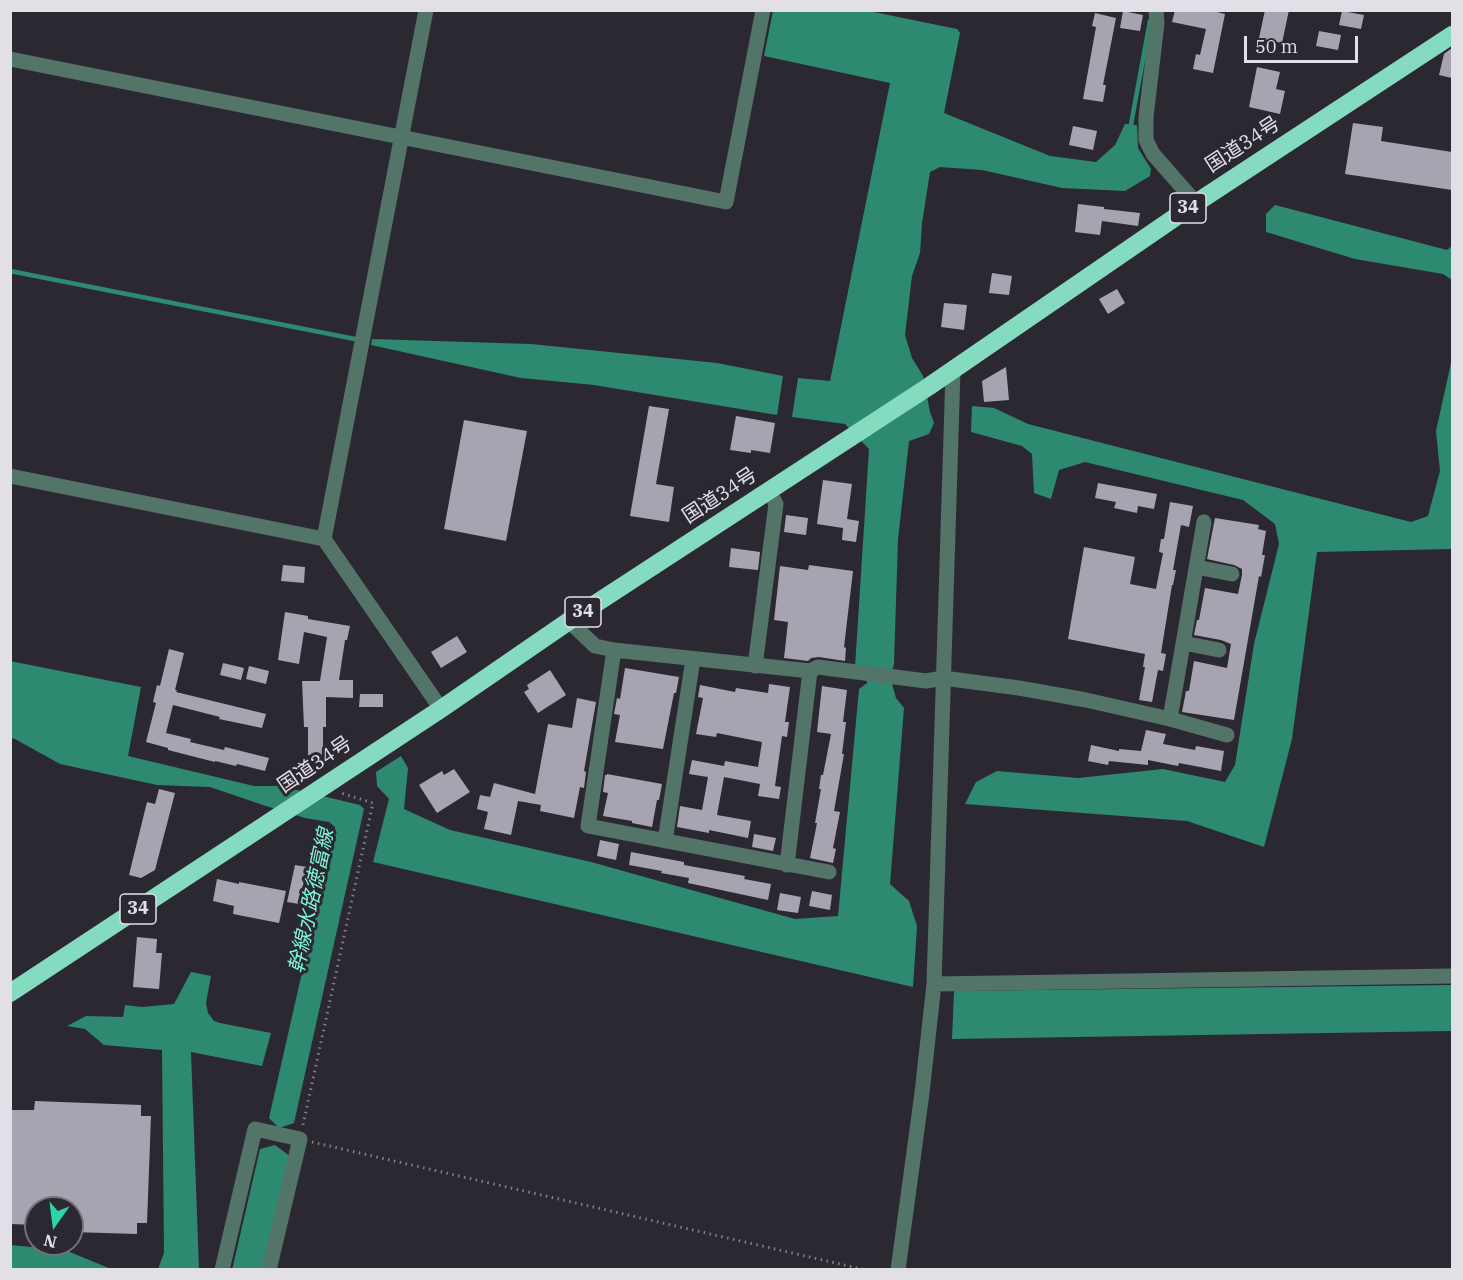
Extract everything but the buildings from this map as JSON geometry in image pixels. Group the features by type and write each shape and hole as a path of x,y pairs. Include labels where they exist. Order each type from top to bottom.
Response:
{"highway":[{"name":"国道34号","path":"10,993 441,709 569,621 928,387 1196,202 1452,35"}],"street":[{"path":"324,539 426,10"},
{"path":"10,59 726,202 763,10"},
{"path":"1156,10 1157,23 1146,117 1146,140 1153,154 1196,202"},
{"path":"898,1269 934,984 953,370"},
{"path":"10,476 324,539 441,709"},
{"path":"755,666 776,504 768,491"},
{"path":"1170,719 1204,522"},
{"path":"1196,567 1232,574"},
{"path":"569,621 595,646 614,650 810,671 818,668 926,681 943,678 1019,688 1170,719 1227,735"},
{"path":"1183,643 1219,650"},
{"path":"614,650 588,826 829,872"},
{"path":"665,841 693,659"},
{"path":"787,865 810,671"},
{"path":"934,984 1452,976"},
{"path":"222,1269 255,1129 293,1138 269,1269"}],"path":[{"path":"319,790 373,803 293,1138 866,1269"}],"shaded area":[{"path":"773,11 869,11 957,29 960,33 944,113 1050,156 1096,162 1115,145 1125,124 1137,125 1138,148 1151,169 1150,176 1125,191 1062,188 982,170 940,167 930,172 920,253 912,276 905,335 912,358 923,376 934,423 929,434 909,441 898,539 894,664 890,677 896,698 904,708 890,884 909,901 917,926 913,987 373,862 389,799 377,786 376,772 401,756 408,768 404,809 450,830 591,862 795,919 838,916 859,689 867,683 866,668 855,667 869,449 845,424 792,417 798,378 830,381 890,83 764,56"},
{"path":"1275,205 1447,250 1452,246 1452,280 1443,274 1355,259 1266,232 1266,214"},
{"path":"372,339 531,344 717,363 783,376 777,415 594,385 521,378 371,345"},
{"path":"1452,342 1452,549 1317,552 1292,739 1264,847 1187,821 965,804 976,782 997,771 1078,778 1163,769 1225,782 1235,765 1254,644 1279,544 1275,524 1243,500 1085,462 1059,470 1051,499 1034,493 1032,454 1022,446 971,432 972,406 994,408 1028,424 1411,522 1428,516 1440,471 1436,431 1451,363"},
{"path":"10,661 141,687 128,756 254,786 280,786 360,805 364,809 294,1123 279,1128 269,1118 335,827 329,822 305,818 210,787 157,785 60,764 11,738"},
{"path":"191,972 211,976 206,1003 208,1013 214,1021 271,1033 262,1066 191,1052 199,1269 158,1269 164,1253 162,1050 104,1045 85,1029 67,1026 86,1016 123,1017 125,1005 142,1007 174,1004"},
{"path":"1452,985 1452,1031 952,1039 954,991"},
{"path":"275,1145 291,1157 262,1269 232,1270 260,1149"},
{"path":"10,1245 24,1246 24,1256 80,1256 111,1269 11,1269"}],"waterway":[{"path":"1130,130 1150,21"},
{"path":"10,271 355,339"}],"water label":[{"name":"幹線水路徳富線","path":"312,901"}]}
